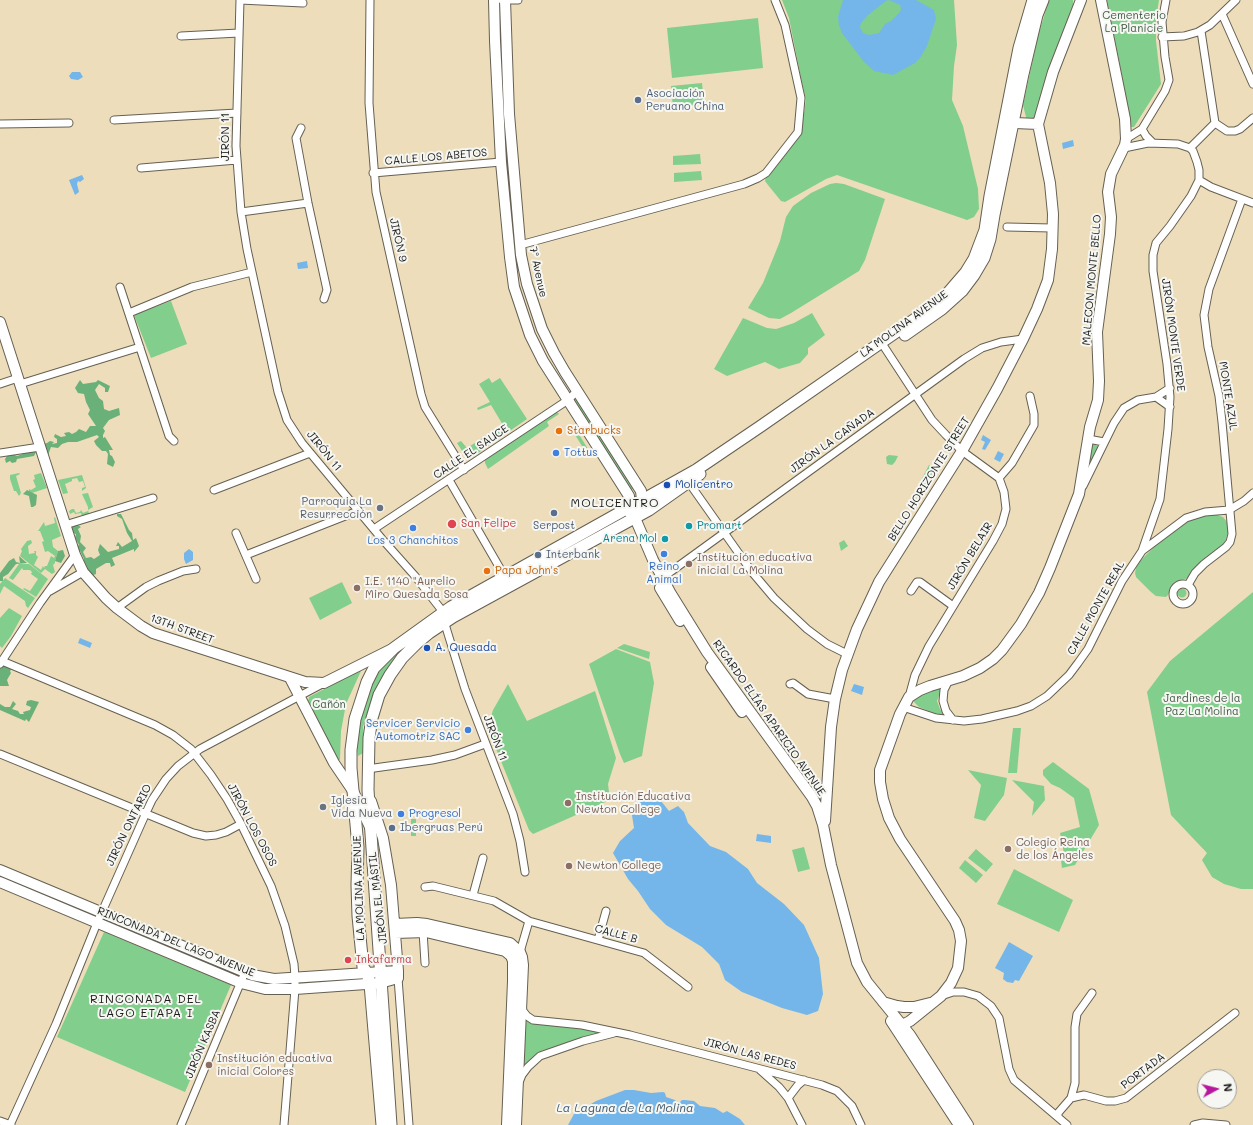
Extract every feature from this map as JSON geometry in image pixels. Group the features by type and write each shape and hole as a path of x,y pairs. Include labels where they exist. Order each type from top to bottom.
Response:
{"main road":[{"name":"LA MOLINA AVENUE","path":"687,479 883,345 928,319 956,297 969,283 980,266 990,238 1009,122 1019,48 1034,0"},
{"name":"LA MOLINA AVENUE","path":"1009,122 1037,15 1043,0"},
{"path":"631,516 642,500 687,479"},
{"path":"631,516 649,510 687,479"},
{"name":"LA MOLINA AVENUE","path":"390,1125 377,980 367,973 363,967 358,916 358,847 352,791 351,750 355,719 367,682 374,668 394,648 505,577 631,516"},
{"name":"LA MOLINA AVENUE","path":"382,1125 367,769 368,738 379,695 390,675 402,658 443,618 631,516"}],"street":[{"path":"240,0 302,3"},
{"name":"JIRÓN 11","path":"240,0 237,160 241,212 252,272 278,392 285,414 290,426 310,454 436,602 443,618 461,676 485,744 513,814 520,841 525,872"},
{"name":"JIRÓN 9","path":"370,0 369,103 376,192 425,407 464,470"},
{"path":"518,0 501,0 495,41 501,162 514,287 530,335 543,361 629,496 631,516"},
{"name":"7º Avenue","path":"501,0 518,226 527,284 542,329 554,353 641,491 642,500"},
{"path":"520,245 744,184 766,173 798,132 801,98 784,25 775,0"},
{"path":"1009,122 1038,124 1053,72 1081,0"},
{"path":"1125,144 1142,129 1165,91 1169,80 1162,37 1162,22 1166,0"},
{"path":"1162,37 1184,36 1201,31 1210,25 1236,0"},
{"name":"MALECON MONTE BELLO","path":"909,697 920,690 980,668 993,659 1007,644 1021,624 1039,593 1079,494 1088,439 1098,400 1098,332 1111,217 1108,192 1111,174 1125,144 1125,119 1100,1"},
{"path":"1222,14 1253,84"},
{"path":"1201,31 1215,122 1227,131 1235,131 1240,129 1253,118"},
{"path":"181,36 239,33"},
{"path":"495,41 505,40"},
{"path":"114,120 237,113"},
{"path":"1190,148 1215,122"},
{"path":"0,124 69,123"},
{"name":"BELLO HORIZONTE STREET","path":"822,849 831,727 835,699 847,654 879,582 962,451 1023,339 1048,280 1052,249 1053,214 1050,184 1038,124"},
{"path":"301,128 296,138 308,203 327,290 324,299"},
{"path":"1142,129 1153,143"},
{"path":"1125,144 1178,144 1190,148 1197,162 1199,180 1211,187 1253,203"},
{"path":"141,168 237,160"},
{"name":"CALLE LOS ABETOS","path":"374,173 501,162"},
{"name":"JIRÓN MONTE VERDE","path":"1142,551 1160,499 1170,407 1170,388 1153,271 1153,255 1156,243 1191,196 1199,180"},
{"name":"MONTE AZUL","path":"1188,585 1195,573 1204,564 1226,547 1230,542 1232,534 1222,415 1208,347 1204,315 1209,288 1242,199"},
{"path":"241,212 308,203"},
{"path":"507,227 518,226"},
{"path":"1008,227 1052,228"},
{"path":"129,313 192,287 252,272"},
{"path":"120,287 169,436 174,441"},
{"name":"13TH STREET","path":"0,322 75,555 83,572 106,598 141,626 153,633 290,678 305,682 324,683"},
{"name":"JIRÓN LA CAÑADA","path":"662,578 964,359 982,348 1001,342 1023,339"},
{"path":"883,345 932,420 962,451 999,478 1012,464 1034,425 1034,414 1030,396"},
{"path":"0,384 19,381 140,347"},
{"name":"CALLE EL SAUCE","path":"374,529 568,400 575,393 576,388"},
{"path":"1079,494 1104,442 1124,408 1138,400 1156,398 1170,388"},
{"path":"1156,398 1170,407"},
{"path":"1088,439 1104,442"},
{"path":"0,453 40,447"},
{"path":"214,490 310,454"},
{"name":"JIRÓN BELAIR","path":"909,697 915,675 929,646 1002,524 1006,509 1004,492 999,478"},
{"path":"687,479 752,572 774,598 807,629 827,644 847,654"},
{"path":"449,480 505,577"},
{"name":"CALLE MONTE REAL","path":"903,707 930,716 954,720 976,720 1002,715 1031,706 1047,696 1069,676 1088,649 1122,581 1142,551 1186,518 1205,512 1229,510 1244,501 1253,493"},
{"path":"65,526 153,498"},
{"path":"246,555 358,511"},
{"name":"RICARDO ELÍAS APARICIO AVENUE","path":"631,516 671,594 708,652 812,797 820,815 830,865 857,963 867,982 899,1022 959,1125"},
{"name":"RICARDO ELÍAS APARICIO AVENUE","path":"631,516 644,557 668,603 722,684 807,800 812,811 852,966 862,986 899,1022 908,1025 908,1030 915,1050 968,1125"},
{"path":"236,533 256,579"},
{"path":"1,662 75,555"},
{"path":"117,608 146,587 158,581 183,571 196,569"},
{"path":"47,594 83,572"},
{"path":"911,591 917,582 920,582 953,606"},
{"name":"JIRÓN ONTARIO","path":"11,1125 56,1024 145,814 154,796 166,779 194,752 324,683 394,648"},
{"name":"JIRÓN LOS OSOS","path":"1,662 160,727 181,740 194,752 222,791 241,824 266,875 276,900 288,938 296,978 284,1125"},
{"path":"290,678 334,763 352,791 370,827"},
{"path":"949,680 944,690 943,701 946,711 954,720"},
{"path":"790,684 793,683 808,694 835,699"},
{"path":"899,1022 937,999 951,983 958,968 961,941 959,930 955,921 900,839 889,818 883,800 880,770 903,707 909,697"},
{"path":"367,769 432,760 455,755 485,744"},
{"path":"0,754 187,831 206,836 221,834 241,824"},
{"name":"JIRÓN EL MÁSTIL","path":"368,790 383,838 391,885 409,1125"},
{"path":"812,797 817,798 826,795"},
{"path":"473,895 483,858"},
{"path":"0,883 3,871"},
{"name":"RINCONADA DEL LAGO AVENUE","path":"3,871 252,975 274,979 367,973"},
{"name":"RINCONADA DEL LAGO AVENUE","path":"0,883 241,983 265,989 295,989 377,980 398,975"},
{"name":"CALLE B","path":"425,887 433,886 494,901 529,921 644,953 688,987"},
{"path":"598,940 606,911"},
{"path":"520,952 529,921"},
{"path":"395,929 425,929 510,943 520,952 523,965 518,981 512,1103 516,1125"},
{"path":"425,929 425,963"},
{"path":"425,929 505,951 509,953 513,961 518,981 521,1004 518,1087 512,1103 507,1125"},
{"name":"JIRÓN KASBA","path":"181,1125 245,972"},
{"path":"883,1002 904,1006 924,1005 954,992 964,992 978,996 991,1006 999,1018 1009,1069 1014,1080 1058,1116 1066,1125"},
{"path":"1058,1116 1058,1113 1071,1098 1075,1084 1075,1027 1077,1014 1092,993"},
{"name":"JIRÓN LAS REDES","path":"521,1004 523,1011 527,1016 534,1020 582,1025 630,1035 822,1085 837,1091 852,1106 861,1125"},
{"path":"899,1022 904,1006"},
{"name":"PORTADA","path":"1071,1098 1084,1095 1106,1101 1115,1101 1126,1098 1235,1013"},
{"path":"582,1025 586,1033 583,1041"},
{"name":"JIRÓN LAS REDES","path":"518,1087 522,1075 537,1059 583,1041 616,1033"},
{"path":"757,1067 769,1076 788,1098 802,1125"},
{"path":"788,1098 792,1091 804,1080"},
{"path":"1075,1084 1084,1095"},
{"path":"0,1121 11,1125"},
{"path":"1194,1125 1203,1123 1226,1125"}],"green space":[{"path":"782,0 954,0 957,45 952,100 963,126 978,189 979,209 974,217 967,220 837,175 826,179 785,202 781,201 765,181 766,176 789,149 802,128 806,99 789,18"},
{"path":"1049,0 1073,0 1073,7 1033,122 1027,121 1023,105 1038,36"},
{"name":"Cementerio La Planicie","path":"1107,0 1159,0 1156,19 1156,41 1161,84 1134,127 1131,127 1130,123"},
{"path":"758,18 763,68 672,78 667,28"},
{"path":"702,83 704,104 673,108 671,86"},
{"path":"700,154 701,164 673,165 673,156"},
{"path":"701,171 702,180 674,182 674,173"},
{"path":"830,184 844,184 885,199 865,260 859,271 780,319 769,318 748,308 763,283 780,241 786,217 793,206 811,193"},
{"path":"171,301 187,344 151,358 134,315"},
{"path":"812,313 825,335 808,348 808,354 800,363 779,369 765,362 727,376 714,369 743,318 767,328 776,329 794,323"},
{"path":"489,378 492,383 500,378 527,419 468,460 457,443 461,441 467,448 503,425 491,405 478,410 477,408 490,402 479,384"},
{"path":"80,380 83,384 96,382 98,380 110,386 108,392 105,392 105,388 99,384 95,390 99,398 103,401 104,409 109,411 119,408 120,415 109,420 103,428 105,431 103,438 105,437 113,450 109,450 110,455 115,462 113,467 107,464 108,454 106,451 102,451 94,441 99,437 97,435 77,442 62,444 58,448 51,447 47,458 43,444 50,441 54,442 52,444 57,443 57,439 54,437 55,434 61,437 66,436 64,433 69,432 72,434 79,429 86,432 90,426 96,426 88,414 90,410 84,394 78,393 75,388"},
{"path":"576,395 635,488 631,490 572,401"},
{"path":"556,411 559,414 547,422 549,426 488,469 485,459"},
{"path":"575,428 588,449 582,446 572,430"},
{"path":"1090,443 1098,446 1085,476"},
{"path":"34,450 36,452 34,456 17,459 16,462 12,463 10,461 6,463 5,459 7,456 12,454 17,456"},
{"path":"889,455 898,456 892,465 887,464 886,457"},
{"path":"929,465 935,468 925,487 919,484"},
{"path":"41,473 47,488 32,493 29,492 29,489 31,490 36,487 33,480 35,479 34,475"},
{"path":"20,474 16,476 21,493 19,496 16,491 14,491 10,475"},
{"path":"82,475 86,488 82,491 82,488 85,487 83,481 79,482 77,478 72,479 72,481 65,484 68,493 63,494 58,480"},
{"path":"27,490 37,495 36,505 33,507 31,507 29,496 23,494"},
{"path":"88,493 93,507 88,510 82,494"},
{"path":"74,509 76,513 80,512 81,510 83,513 88,510 89,514 82,516 81,513 75,514 74,512 70,514 69,511"},
{"path":"117,514 121,514 132,533 133,540 136,538 139,546 134,552 134,549 112,558 115,565 111,567 110,563 106,563 96,569 96,574 91,576 87,572 88,569 84,566 84,559 80,551 76,552 75,547 79,545 75,538 76,534 72,533 70,526 76,524 81,527 78,529 81,536 80,542 86,548 83,552 86,558 91,557 94,559 100,555 98,550 100,544 108,552 119,549 119,546 116,546 118,542 122,547 132,541 127,533 122,519 117,516"},
{"path":"1214,514 1223,517 1227,522 1228,532 1225,543 1198,564 1189,578 1177,581 1166,597 1156,596 1136,577 1135,573 1137,564 1158,543 1181,524 1191,519"},
{"path":"55,517 61,536 52,540 53,547 58,551 55,563 53,565 55,572 52,574 45,569 41,573 20,556 22,551 21,549 27,541 31,540 32,543 28,546 29,554 35,553 34,551 36,551 36,555 38,557 34,565 41,570 43,566 44,568 47,566 51,556 54,558 55,556 48,551 45,552 42,542 44,541 40,531 38,531 44,522 45,526 55,523"},
{"path":"844,540 848,546 841,551 839,543"},
{"path":"63,550 65,556 61,563 55,561 58,551"},
{"path":"19,556 27,563 16,564 8,574 3,577 3,581 0,581 0,573 9,561 14,558 16,562 20,563"},
{"path":"19,564 29,564 48,579 36,597 23,589 24,588 30,591 38,579 31,574 32,572 30,570 23,570 22,568 13,580 9,578"},
{"path":"5,578 35,598 28,608 25,601 4,586 0,594 0,584"},
{"path":"342,582 352,603 320,620 309,598"},
{"path":"1182,588 1187,593 1182,598 1177,593"},
{"name":"Jardines de la Paz La Molina","path":"1253,592 1253,889 1241,889 1224,884 1212,877 1202,860 1207,853 1171,815 1147,692 1170,661"},
{"path":"9,608 22,616 11,636 2,648 0,646 0,618"},
{"path":"624,644 650,652 649,659 617,648"},
{"path":"616,649 650,662 654,683 642,756 624,763 589,664"},
{"path":"395,652 399,654 391,665 371,704 363,727 363,753 358,756 356,738 369,687 379,667"},
{"path":"3,662 12,669 7,680 9,686 0,686 0,667"},
{"name":"Cañón","path":"360,670 361,671 346,704 341,731 339,761 308,701 309,697"},
{"path":"508,684 527,721 595,691 616,758 608,784 610,800 533,834 529,830 492,739 490,720 493,710"},
{"path":"935,688 940,688 937,701 944,714 941,716 919,707 913,701 914,699"},
{"path":"31,700 39,702 29,722 26,719 25,721 0,710 0,704 5,707 10,707 13,701 16,704 12,709 18,711 20,714 24,714 23,712 30,710 31,707 26,705 27,701"},
{"path":"1013,728 1021,728 1017,773 1008,773"},
{"path":"1053,762 1089,789 1099,825 1075,865 1062,868 1061,860 1065,859 1060,833 1080,827 1074,798 1060,788 1051,784 1043,775 1043,770"},
{"path":"968,770 1007,778 1004,795 985,821 974,818 981,785"},
{"path":"1012,780 1044,786 1045,800 1032,816 1034,802"},
{"path":"411,819 416,819 416,836 411,836"},
{"path":"804,847 810,869 798,872 792,850"},
{"path":"976,849 993,864 986,872 968,858"},
{"path":"965,860 983,875 976,883 959,868"},
{"path":"1014,869 1073,900 1059,932 997,904"},
{"path":"104,932 231,985 185,1092 57,1037"},
{"path":"524,1016 530,1021 541,1025 562,1025 603,1032 538,1052 523,1066"}],"water":[{"path":"843,0 889,0 916,0 934,10 936,19 927,46 920,58 915,63 893,75 874,71 864,62 842,33 838,17","holes":["889,0 900,5 900,12 891,21 885,24 879,33 869,35 863,33 860,27 861,23 868,15 886,1"]},
{"path":"72,72 80,72 83,77 78,80 71,79 69,76"},
{"path":"1073,140 1074,146 1063,149 1062,143"},
{"path":"82,175 84,179 80,182 78,181 77,184 79,192 75,195 69,180"},
{"path":"307,261 308,268 298,269 297,263"},
{"path":"983,435 991,440 985,450 982,449 985,442 981,440"},
{"path":"998,451 1004,454 1000,462 994,459"},
{"path":"189,549 193,552 193,560 186,564 184,553"},
{"path":"80,638 92,643 90,648 78,643"},
{"path":"854,684 864,687 862,695 851,691"},
{"path":"650,794 661,801 669,811 678,806 684,812 688,823 710,846 726,852 748,869 757,883 784,904 804,925 819,958 823,994 818,1011 807,1015 782,1008 742,992 725,980 719,964 702,947 666,925 650,909 628,879 613,853 620,841 634,828 631,809 643,797"},
{"path":"757,834 771,836 771,843 756,841"},
{"path":"1009,942 1033,956 1019,981 1015,980 1013,983 1007,982 1003,979 1004,973 995,968"},
{"name":"La Laguna de La Molina","path":"625,1090 651,1093 663,1092 665,1093 666,1097 675,1100 678,1104 682,1100 694,1101 700,1106 715,1108 723,1113 727,1111 740,1119 745,1125 568,1125 574,1114 596,1101"}],"place":[{"name":"Asociación Peruano China","path":"638,100"},
{"name":"Starbucks","path":"559,431"},
{"name":"Tottus","path":"556,453"},
{"name":"Molicentro","path":"667,485"},
{"name":"Parroquia La Resurrección","path":"380,508"},
{"name":"Serpost","path":"554,513"},
{"name":"San Felipe","path":"452,524"},
{"name":"Promart","path":"689,526"},
{"name":"Los 3 Chanchitos","path":"413,528"},
{"name":"Arena Mol","path":"665,539"},
{"name":"Reino Animal","path":"664,554"},
{"name":"Interbank","path":"538,555"},
{"name":"Institución educativa inicial La Molina","path":"689,564"},
{"name":"Papa John's","path":"487,571"},
{"name":"I.E. 1140 \"Aurelio Miro Quesada Sosa","path":"357,588"},
{"name":"A. Quesada","path":"427,648"},
{"name":"Servicer Servicio Automotriz SAC","path":"468,730"},
{"name":"Institución Educativa Newton College","path":"568,803"},
{"name":"Iglesia Vida Nueva","path":"323,807"},
{"name":"Progresol","path":"401,814"},
{"name":"Ibergruas Perú","path":"392,828"},
{"name":"Colegio Reina de los Ángeles","path":"1008,849"},
{"name":"Newton College","path":"569,866"},
{"name":"Inkafarma","path":"348,960"},
{"name":"Institución educativa inicial Colores","path":"209,1065"}],"district":[{"name":"MOLICENTRO","path":"615,503"},
{"name":"RINCONADA DEL LAGO ETAPA I","path":"146,1006"}]}
